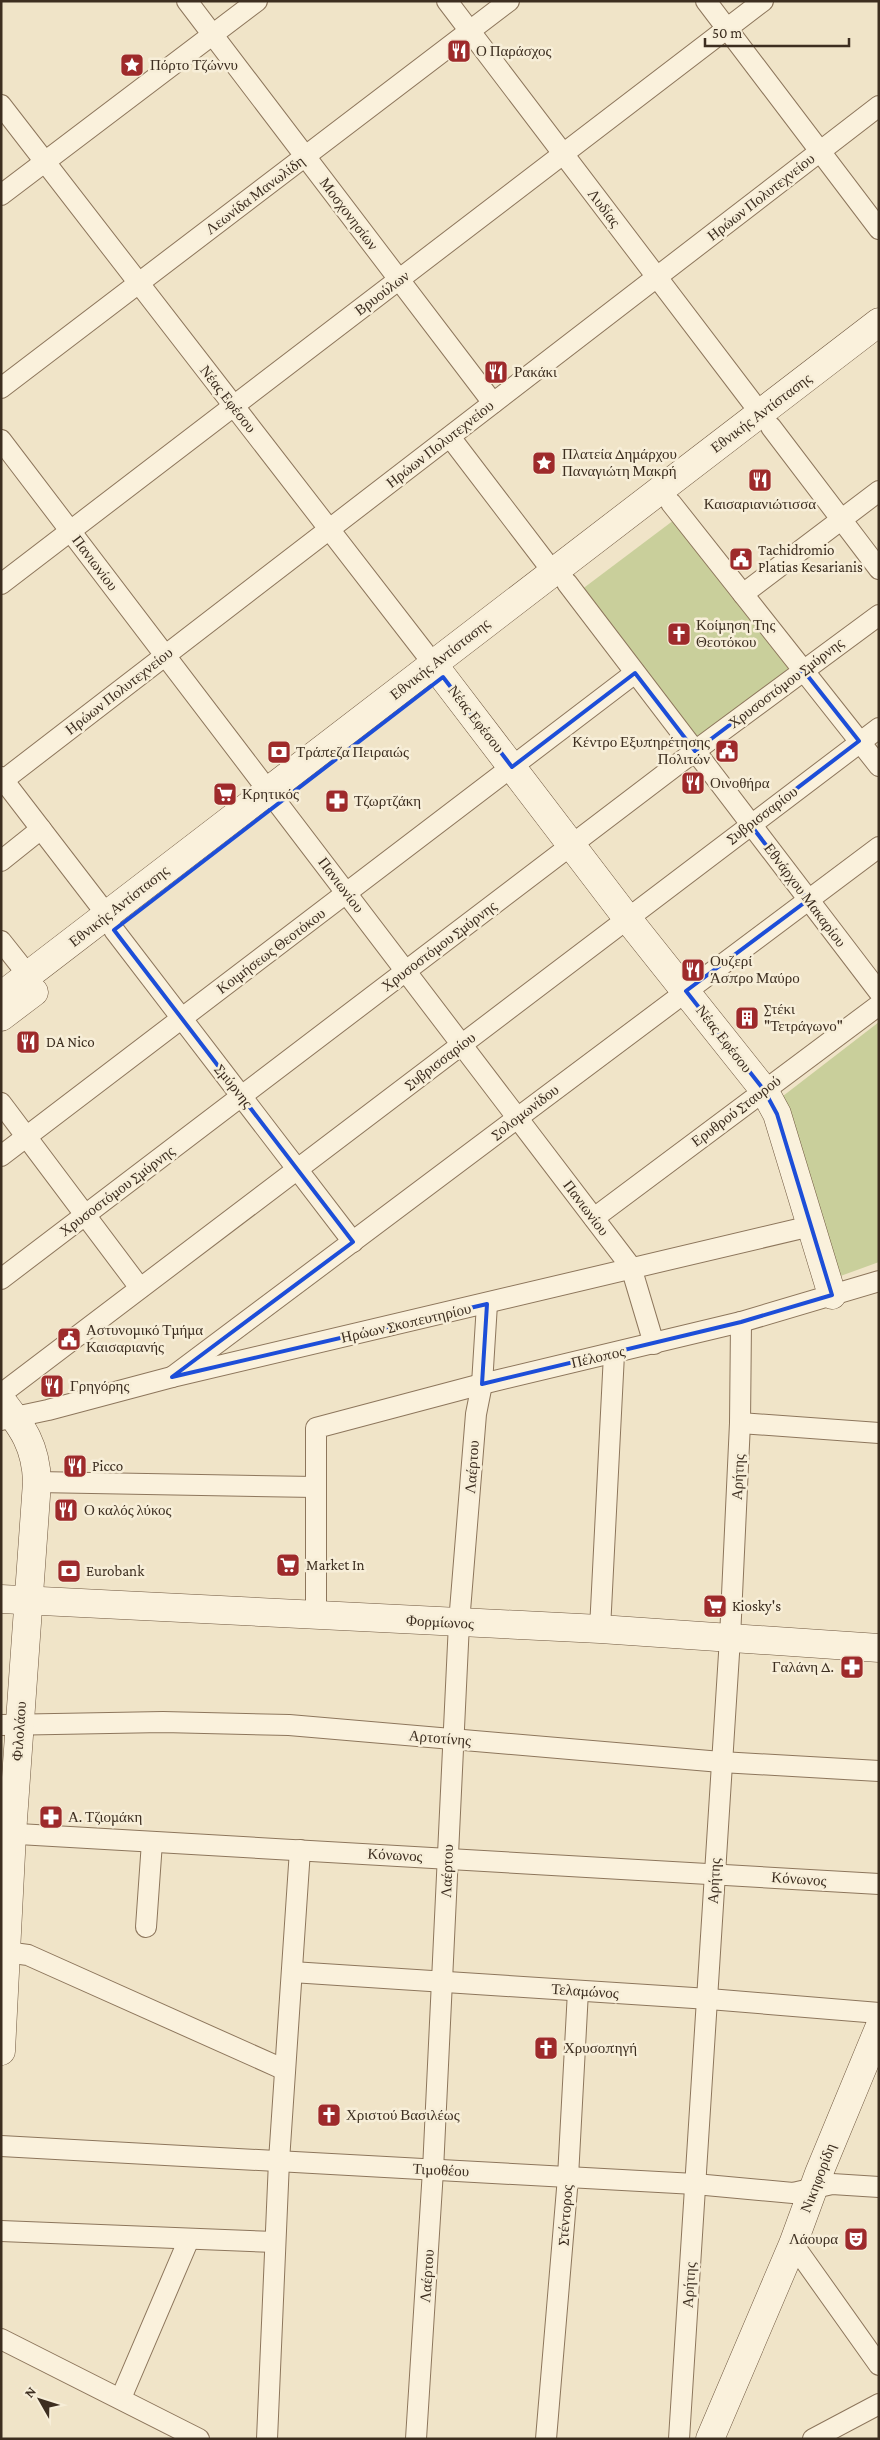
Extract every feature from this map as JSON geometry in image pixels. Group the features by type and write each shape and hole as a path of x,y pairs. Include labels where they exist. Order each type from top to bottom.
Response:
{"main road":[{"name":"Εθνικής Αντίστασης","path":"560,577 671,503 879,322"},
{"name":"Εθνικής Αντίστασης","path":"1,1017 110,922 560,577 766,421 879,345"},
{"name":"Νέας Εφέσου","path":"438,671 627,918 764,1090 777,1114 832,1295"},
{"name":"Εθνικής Αντίστασης","path":"1,996 28,975 110,922"},
{"name":"Φιλολάου","path":"1,2051 6,1952 10,1725 29,1600 37,1482 37,1460 29,1440 5,1408"},
{"name":"Φορμίωνος","path":"1,1599 600,1630 879,1648"},
{"name":"Νικηφορίδη","path":"710,2439 793,2244 879,2028"}],"street":[{"name":"Μοσχονησίων","path":"187,1 494,403"},
{"path":"1,196 257,1"},
{"name":"Λυδίας","path":"446,1 879,569"},
{"name":"Λεωνίδα Μανωλίδη","path":"1,388 510,1"},
{"path":"706,1 879,229"},
{"name":"Βρυούλων","path":"1,584 764,1"},
{"name":"Νέας Εφέσου","path":"1,105 438,671"},
{"name":"Ηρώων Πολυτεχνείου","path":"2,780 166,656 879,106"},
{"path":"450,437 560,577"},
{"name":"Πανιωνίου","path":"1,440 631,1267 654,1344"},
{"path":"743,594 879,491"},
{"path":"671,503 879,766"},
{"name":"Εθνάρχου Μακαρίου","path":"560,577 879,992"},
{"name":"Χρυσοστόμου Σμύρνης","path":"1,1279 694,751 879,614"},
{"name":"Κοιμήσεως Θεοτόκου","path":"1,1156 635,673"},
{"name":"Συβρισσαρίου","path":"5,1408 140,1288 879,728"},
{"name":"Σμύρνης","path":"2,780 41,829 182,1019 298,1168 352,1242"},
{"path":"1,861 41,829"},
{"name":"Σολομωνίδου","path":"172,1377 879,847"},
{"path":"1,941 28,975"},
{"name":"Ερυθρού Σταυρού","path":"594,1218 879,1005"},
{"path":"1,1103 140,1288"},
{"name":"Ηρώων Σκοπευτηρίου","path":"5,1408 172,1377 811,1226"},
{"name":"Πέλοπος","path":"315,1486 316,1428 482,1384 614,1354 741,1322 879,1281"},
{"name":"Λαέρτου","path":"416,2439 443,1981 459,1623 476,1414 482,1384 487,1304"},
{"name":"Αρήτης","path":"679,2439 709,1999 714,1873 730,1638 740,1423 741,1322"},
{"path":"600,1630 614,1354"},
{"path":"740,1423 879,1433"},
{"path":"37,1482 315,1486 316,1616"},
{"name":"Αρτοτίνης","path":"10,1725 163,1722 289,1725 722,1762 879,1771"},
{"name":"Κόνωνος","path":"7,1833 879,1884"},
{"path":"146,1927 152,1842"},
{"path":"267,2439 279,2161 300,1850"},
{"path":"6,1952 28,1955 285,2070"},
{"name":"Τελαμώνος","path":"292,1972 709,1999 879,2013"},
{"name":"Στέντορος","path":"546,2439 568,2177 578,1991"},
{"name":"Τιμοθέου","path":"1,2146 695,2184 793,2192 832,2184 879,2187"},
{"path":"1,2231 275,2242"},
{"path":"121,2398 189,2239"},
{"path":"793,2244 879,2364"},
{"path":"1,2339 121,2398 198,2439"},
{"path":"814,2439 879,2404"}],"highlighted area":[{"path":"803,670 859,741 750,824 808,900 686,991 764,1090 777,1114 832,1295 741,1322 482,1384 487,1304 172,1377 353,1242 114,930 443,677 512,767 635,673 695,751"}],"green space":[{"path":"678,517 791,667 695,740 581,590"},
{"path":"879,1022 879,1262 835,1278 783,1096"}],"place":[{"name":"Ο Παράσχος","path":"459,51"},
{"name":"Πόρτο Τζώννυ","path":"132,65"},
{"name":"Ρακάκι","path":"496,372"},
{"name":"Πλατεία Δημάρχου Παναγιώτη Μακρή","path":"544,463"},
{"name":"Καισαριανιώτισσα","path":"760,480"},
{"name":"Tachidromio Platias Kesarianis","path":"741,559"},
{"name":"Κοίμηση Της Θεοτόκου","path":"679,634"},
{"name":"Κέντρο Εξυπηρέτησης Πολιτών","path":"727,751"},
{"name":"Τράπεζα Πειραιώς","path":"279,752"},
{"name":"Οινοθήρα","path":"693,783"},
{"name":"Κρητικός","path":"225,794"},
{"name":"Τζωρτζάκη","path":"337,801"},
{"name":"Ουζερί Άσπρο Μαύρο","path":"693,970"},
{"name":"Στέκι \"Τετράγωνο\"","path":"747,1018"},
{"name":"DA Nico","path":"28,1042"},
{"name":"Αστυνομικό Τμήμα Καισαριανής","path":"69,1339"},
{"name":"Γρηγόρης","path":"52,1386"},
{"name":"Picco","path":"75,1466"},
{"name":"Ο καλός λύκος","path":"66,1510"},
{"name":"Market In","path":"288,1565"},
{"name":"Eurobank","path":"69,1571"},
{"name":"Kiosky's","path":"715,1606"},
{"name":"Γαλάνη Δ.","path":"852,1667"},
{"name":"Α. Τζιομάκη","path":"51,1817"},
{"name":"Χρυσοπηγή","path":"546,2048"},
{"name":"Χριστού Βασιλέως","path":"329,2115"},
{"name":"Λάουρα","path":"856,2239"}]}
